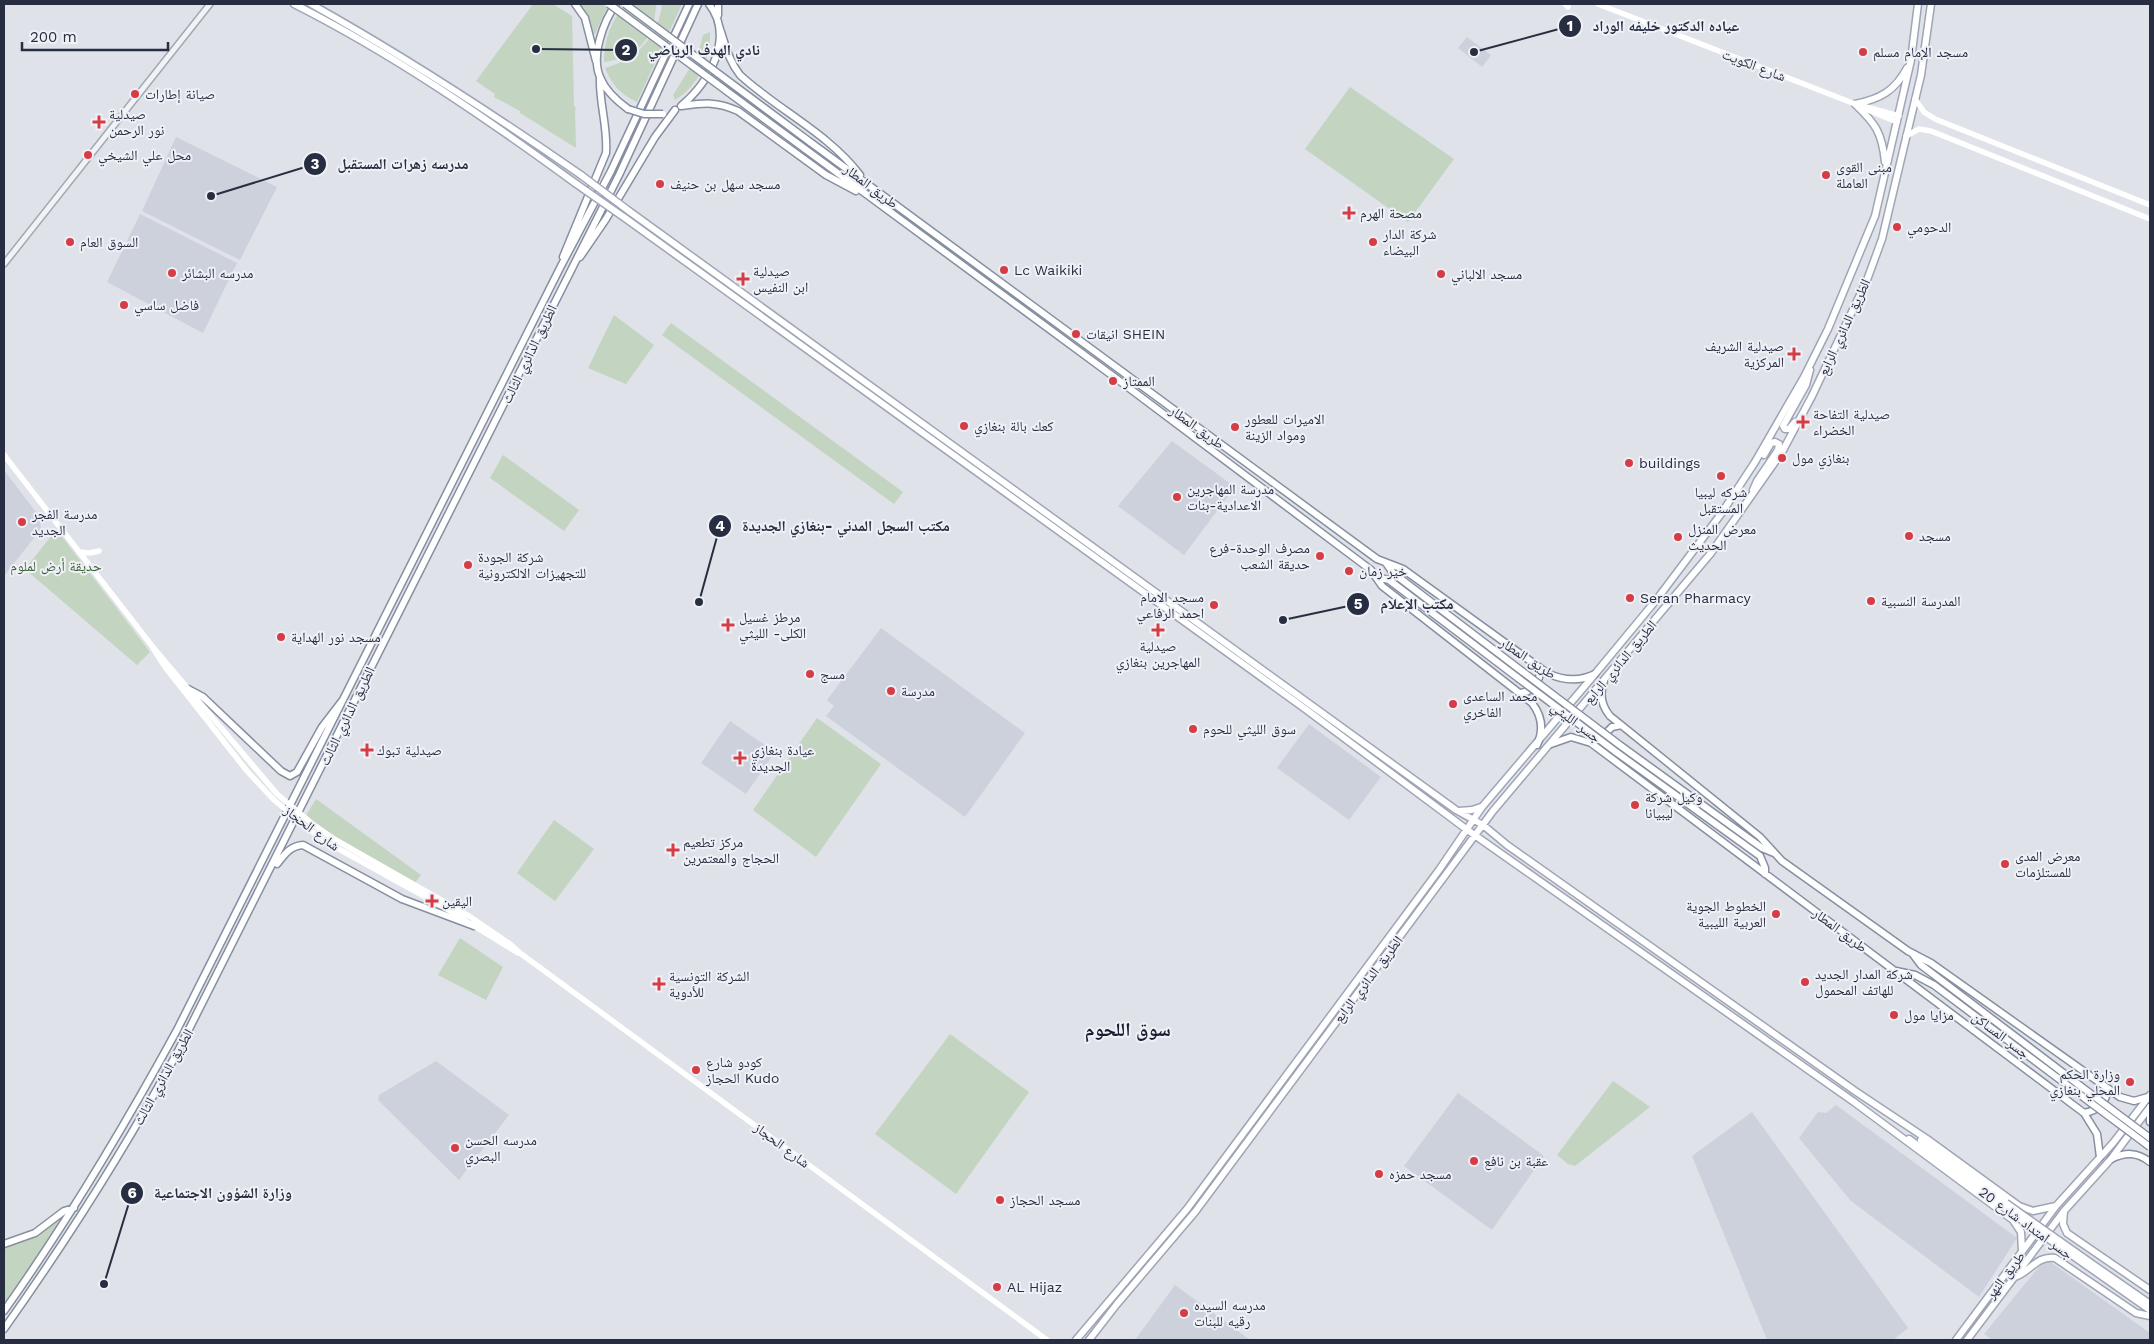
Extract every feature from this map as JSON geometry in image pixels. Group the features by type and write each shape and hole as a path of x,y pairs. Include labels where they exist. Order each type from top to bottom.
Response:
{"main road":[{"path":"294,4 358,39 501,130 1304,708 1452,819 1859,1106 2013,1220 2021,1232 2022,1251"},
{"path":"311,4 395,52 505,122 581,175 1456,810 1484,824 1508,845 1910,1127 2023,1209 2037,1210 2056,1206"},
{"path":"561,266 566,247 606,153 606,136 600,98 600,78 585,18 575,4"},
{"name":"طريق المطار","path":"608,4 1254,481 1371,570 1382,586 1532,703 1540,718 1541,729 1537,745"},
{"path":"597,67 602,31 616,4"},
{"name":"طريق المطار","path":"625,4 1377,559 1403,569 1540,670 1568,680 1582,680 1596,674"},
{"name":"الطريق الدائري الثالث","path":"4,1310 50,1246 74,1208 140,1098 177,1030 561,266 611,171 689,4"},
{"name":"الطريق الدائري الثالث","path":"4,1330 62,1247 146,1111 267,878 619,175 698,4"},
{"name":"شارع الكويت","path":"1598,4 1898,119"},
{"name":"الطريق الدائري الرابع","path":"1076,1340 1187,1209 1459,841 1473,818 1596,674 1698,546 1742,482 1810,367 1828,330 1875,216 1911,60 1918,4"},
{"name":"الطريق الدائري الرابع","path":"1091,1339 1117,1304 1195,1212 1484,824 1711,554 1782,452 1811,399 1874,261 1887,222 1923,62 1931,4"},
{"path":"714,5 732,65 740,74 839,152 864,180"},
{"path":"576,261 586,251 655,138 678,108 695,94 710,71 719,45 718,22"},
{"path":"1885,167 1882,141 1878,130 1855,104 1881,97 1891,90 1900,81 1911,60"},
{"path":"600,78 615,98 628,109 644,114 663,114 678,108 711,103 732,108 831,178 866,195"},
{"path":"1915,99 1924,112 1935,119 2150,206"},
{"path":"1906,136 1919,130 1931,131 2150,219"},
{"path":"1810,367 1806,386 1783,424 1785,429 1791,428 1804,404 1811,399"},
{"path":"1742,482 1752,476 1771,443 1779,444 1778,450 1755,484 1752,496"},
{"name":"شارع الحجاز","path":"4,455 152,646 275,797 334,839 476,921 510,944 1045,1338 1052,1340"},
{"path":"79,552 90,553 99,551"},
{"name":"جسر الليثي","path":"1386,564 1393,573 1621,746 1762,848 1774,852"},
{"name":"جسر الليثي","path":"1377,577 1389,580 1541,695 1760,856 1765,868 1765,874"},
{"name":"شارع الحجاز","path":"152,646 153,651 165,667 247,771 311,831 337,848 474,926 508,948 520,953"},
{"path":"1521,694 1534,687 1539,679 1540,670"},
{"name":"طريق المطار","path":"1604,680 1601,696 1604,707 1610,716 1760,837 1782,861 1912,953 1931,963 2108,1089 2129,1100 2139,1101 2149,1096"},
{"path":"188,689 203,697 281,772 290,776 298,772 322,727 346,697"},
{"path":"1600,750 1600,741 1604,733 1612,727 1621,725"},
{"name":"طريق المطار","path":"1551,744 1564,738 1578,738 1600,750 2084,1113 2097,1134 2100,1157"},
{"path":"1456,810 1472,810 1482,807"},
{"path":"1452,819 1458,831 1459,841"},
{"path":"267,878 288,850 295,845 303,845 402,899 474,926"},
{"path":"1645,955 1651,946"},
{"name":"جسر المساكن","path":"1912,953 1921,965 2150,1138"},
{"name":"جسر المساكن","path":"1894,971 1915,975 1934,985 2150,1148"},
{"path":"2084,1113 2095,1110 2103,1104 2108,1089"},
{"name":"طريق النهر","path":"1956,1340 2056,1206 2113,1142 2149,1096"},
{"path":"1859,1106 1865,1106 1869,1099"},
{"path":"2150,1107 2150,1122"},
{"name":"طريق النهر","path":"1967,1340 2064,1210 2111,1159 2150,1107"},
{"name":"جسر امتداد شارع 20","path":"1910,1127 1917,1137 2005,1205"},
{"name":"جسر امتداد شارع 20","path":"1901,1137 1915,1142 2087,1263 2150,1310"},
{"path":"2150,1148 2148,1156 2150,1162"},
{"path":"2111,1159 2130,1154 2140,1156 2150,1162"},
{"path":"4,1244 35,1233 64,1211 74,1208"},
{"path":"2064,1210 2063,1224 2068,1233 2150,1290"},
{"path":"2014,1278 2024,1273 2040,1259 2055,1258 2136,1312 2150,1316"},
{"name":"جسر امتداد شارع 20","path":"2087,1263 2150,1304"}],"street":[{"path":"4,264 210,4"}],"shaded area":[{"path":"1467,37 1491,55 1482,67 1458,48"},
{"path":"176,137 277,187 240,260 142,211"},
{"name":"مدرسه البشائر","path":"140,214 237,263 203,333 107,282"},
{"name":"مدرسة المهاجرين الاعدادية-بنات","path":"1172,441 1235,487 1184,555 1118,506"},
{"name":"مدرسة الفجر الجديد","path":"4,470 39,516 41,529 4,576"},
{"path":"881,628 1025,733 965,817 826,716 834,706 827,700"},
{"path":"730,721 775,752 746,794 701,763"},
{"path":"1309,724 1381,777 1349,820 1277,768"},
{"name":"مدرسه الحسن البصري","path":"436,1061 509,1115 459,1180 378,1100 379,1095"},
{"name":"عقبة بن نافع","path":"1458,1093 1544,1156 1492,1230 1404,1166"},
{"path":"1836,1105 2017,1238 1979,1297 1851,1201 1799,1138 1818,1112 1826,1113"},
{"path":"1752,1112 1908,1328 1893,1340 1767,1340 1692,1156"},
{"path":"2049,1261 2150,1333 2150,1340 1992,1340 1984,1334 2042,1263"},
{"name":"مدرسه السيده رقيه للبنات","path":"1175,1285 1250,1340 1135,1340"}],"green space":[{"path":"533,4 553,4 572,16 576,148 520,113 520,111 494,97 495,94 476,81"},
{"path":"580,4 602,4 607,7 595,34 593,34 589,18"},
{"path":"626,4 656,4 652,27 648,36 635,51 616,60 604,62 605,46 609,31 616,17"},
{"path":"662,4 682,4 637,102 617,88 605,68 627,59 644,45 656,26"},
{"path":"710,32 708,52 701,71 690,88 675,100 673,95 698,55 703,35"},
{"path":"1350,87 1454,159 1408,222 1305,149"},
{"path":"614,315 654,345 626,384 588,368"},
{"path":"671,323 903,492 894,504 662,335"},
{"path":"503,455 579,510 564,531 490,478"},
{"name":"حديقة أرض لملوم","path":"60,534 150,652 137,665 25,569 52,535"},
{"path":"817,718 881,764 816,857 753,810"},
{"path":"316,799 421,875 414,884 335,839 305,817"},
{"path":"554,820 594,849 555,901 517,873"},
{"path":"460,938 503,967 486,1000 438,975"},
{"path":"950,1034 1029,1092 956,1194 875,1134"},
{"path":"1613,1081 1650,1107 1575,1166 1568,1164 1557,1155"},
{"path":"72,1209 4,1308 4,1245 15,1242"}],"place":[{"name":"نادي الهدف الرياضي","path":"536,49"},
{"name":"عياده الدكتور خليفه الوراد","path":"1474,52"},
{"name":"مسجد الإمام مسلم","path":"1863,52"},
{"name":"صيانة إطارات","path":"135,94"},
{"name":"صيدلية نور الرحمن","path":"99,122"},
{"name":"محل علي الشيخي","path":"88,155"},
{"name":"مبنى القوى العاملة","path":"1826,175"},
{"name":"مسجد سهل بن حنيف","path":"660,184"},
{"name":"مدرسه زهرات المستقبل","path":"211,196"},
{"name":"مصحة الهرم","path":"1349,213"},
{"name":"الدحومي","path":"1897,227"},
{"name":"السوق العام","path":"70,242"},
{"name":"شركة الدار البيضاء","path":"1373,242"},
{"name":"Lc Waikiki","path":"1004,270"},
{"name":"مدرسه البشائر","path":"172,273"},
{"name":"مسجد الالباني","path":"1441,274"},
{"name":"صيدلية ابن النفيس","path":"743,279"},
{"name":"فاضل ساسي","path":"124,305"},
{"name":"انيقات SHEIN","path":"1076,334"},
{"name":"صيدلية الشريف المركزية","path":"1794,354"},
{"name":"الممتاز","path":"1113,381"},
{"name":"صيدلية التفاحة الخضراء","path":"1803,422"},
{"name":"كعك بالة بنغازي","path":"964,426"},
{"name":"الاميرات للعطور ومواد الزينة","path":"1235,427"},
{"name":"بنغازي مول","path":"1782,458"},
{"name":"buildings","path":"1629,463"},
{"name":"شركه ليبيا المستقبل","path":"1721,476"},
{"name":"مدرسة المهاجرين الاعدادية-بنات","path":"1177,497"},
{"name":"مدرسة الفجر الجديد","path":"22,522"},
{"name":"مسجد","path":"1909,536"},
{"name":"معرض المنزل الحديث","path":"1678,537"},
{"name":"مصرف الوحدة-فرع حديقة الشعب","path":"1320,556"},
{"name":"شركة الجودة للتجهيزات الالكترونية","path":"468,565"},
{"name":"خير زمان","path":"1349,571"},
{"name":"Seran Pharmacy","path":"1630,598"},
{"name":"المدرسة النسبية","path":"1871,601"},
{"name":"مكتب السجل المدني -بنغازي الجديدة","path":"699,602"},
{"name":"مسجد الامام احمد الرفاعي","path":"1214,605"},
{"name":"مكتب الإعلام","path":"1283,620"},
{"name":"مرطز غسيل الكلى- الليثي","path":"728,625"},
{"name":"صيدلية المهاجرين بنغازي","path":"1158,630"},
{"name":"مسجد نور الهداية","path":"281,637"},
{"name":"مسج","path":"810,674"},
{"name":"مدرسة","path":"891,691"},
{"name":"محمد الساعدى الفاخري","path":"1453,704"},
{"name":"سوق الليثي للحوم","path":"1193,729"},
{"name":"صيدلية تبوك","path":"367,750"},
{"name":"عيادة بنغازي الجديدة","path":"740,758"},
{"name":"وكيل شركة ليبيانا","path":"1635,805"},
{"name":"مركز تطعيم الحجاج والمعتمرين","path":"673,850"},
{"name":"معرض المدى للمستلزمات","path":"2005,864"},
{"name":"اليقين","path":"432,901"},
{"name":"الخطوط الجوية العربية الليبية","path":"1776,914"},
{"name":"شركة المدار الجديد للهاتف المحمول","path":"1805,982"},
{"name":"الشركة التونسية للأدوية","path":"659,984"},
{"name":"مزايا مول","path":"1894,1015"},
{"name":"كودو شارع الحجاز Kudo","path":"696,1070"},
{"name":"وزارة الحكم المحلي بنغازي","path":"2130,1082"},
{"name":"مدرسه الحسن البصري","path":"455,1148"},
{"name":"عقبة بن نافع","path":"1474,1161"},
{"name":"مسجد حمزه","path":"1379,1174"},
{"name":"مسجد الحجاز","path":"1000,1200"},
{"name":"وزارة الشؤون الاجتماعية","path":"104,1284"},
{"name":"AL Hijaz","path":"997,1287"},
{"name":"مدرسه السيده رقيه للبنات","path":"1184,1313"}],"district":[{"name":"سوق اللحوم","path":"1128,1029"}]}
